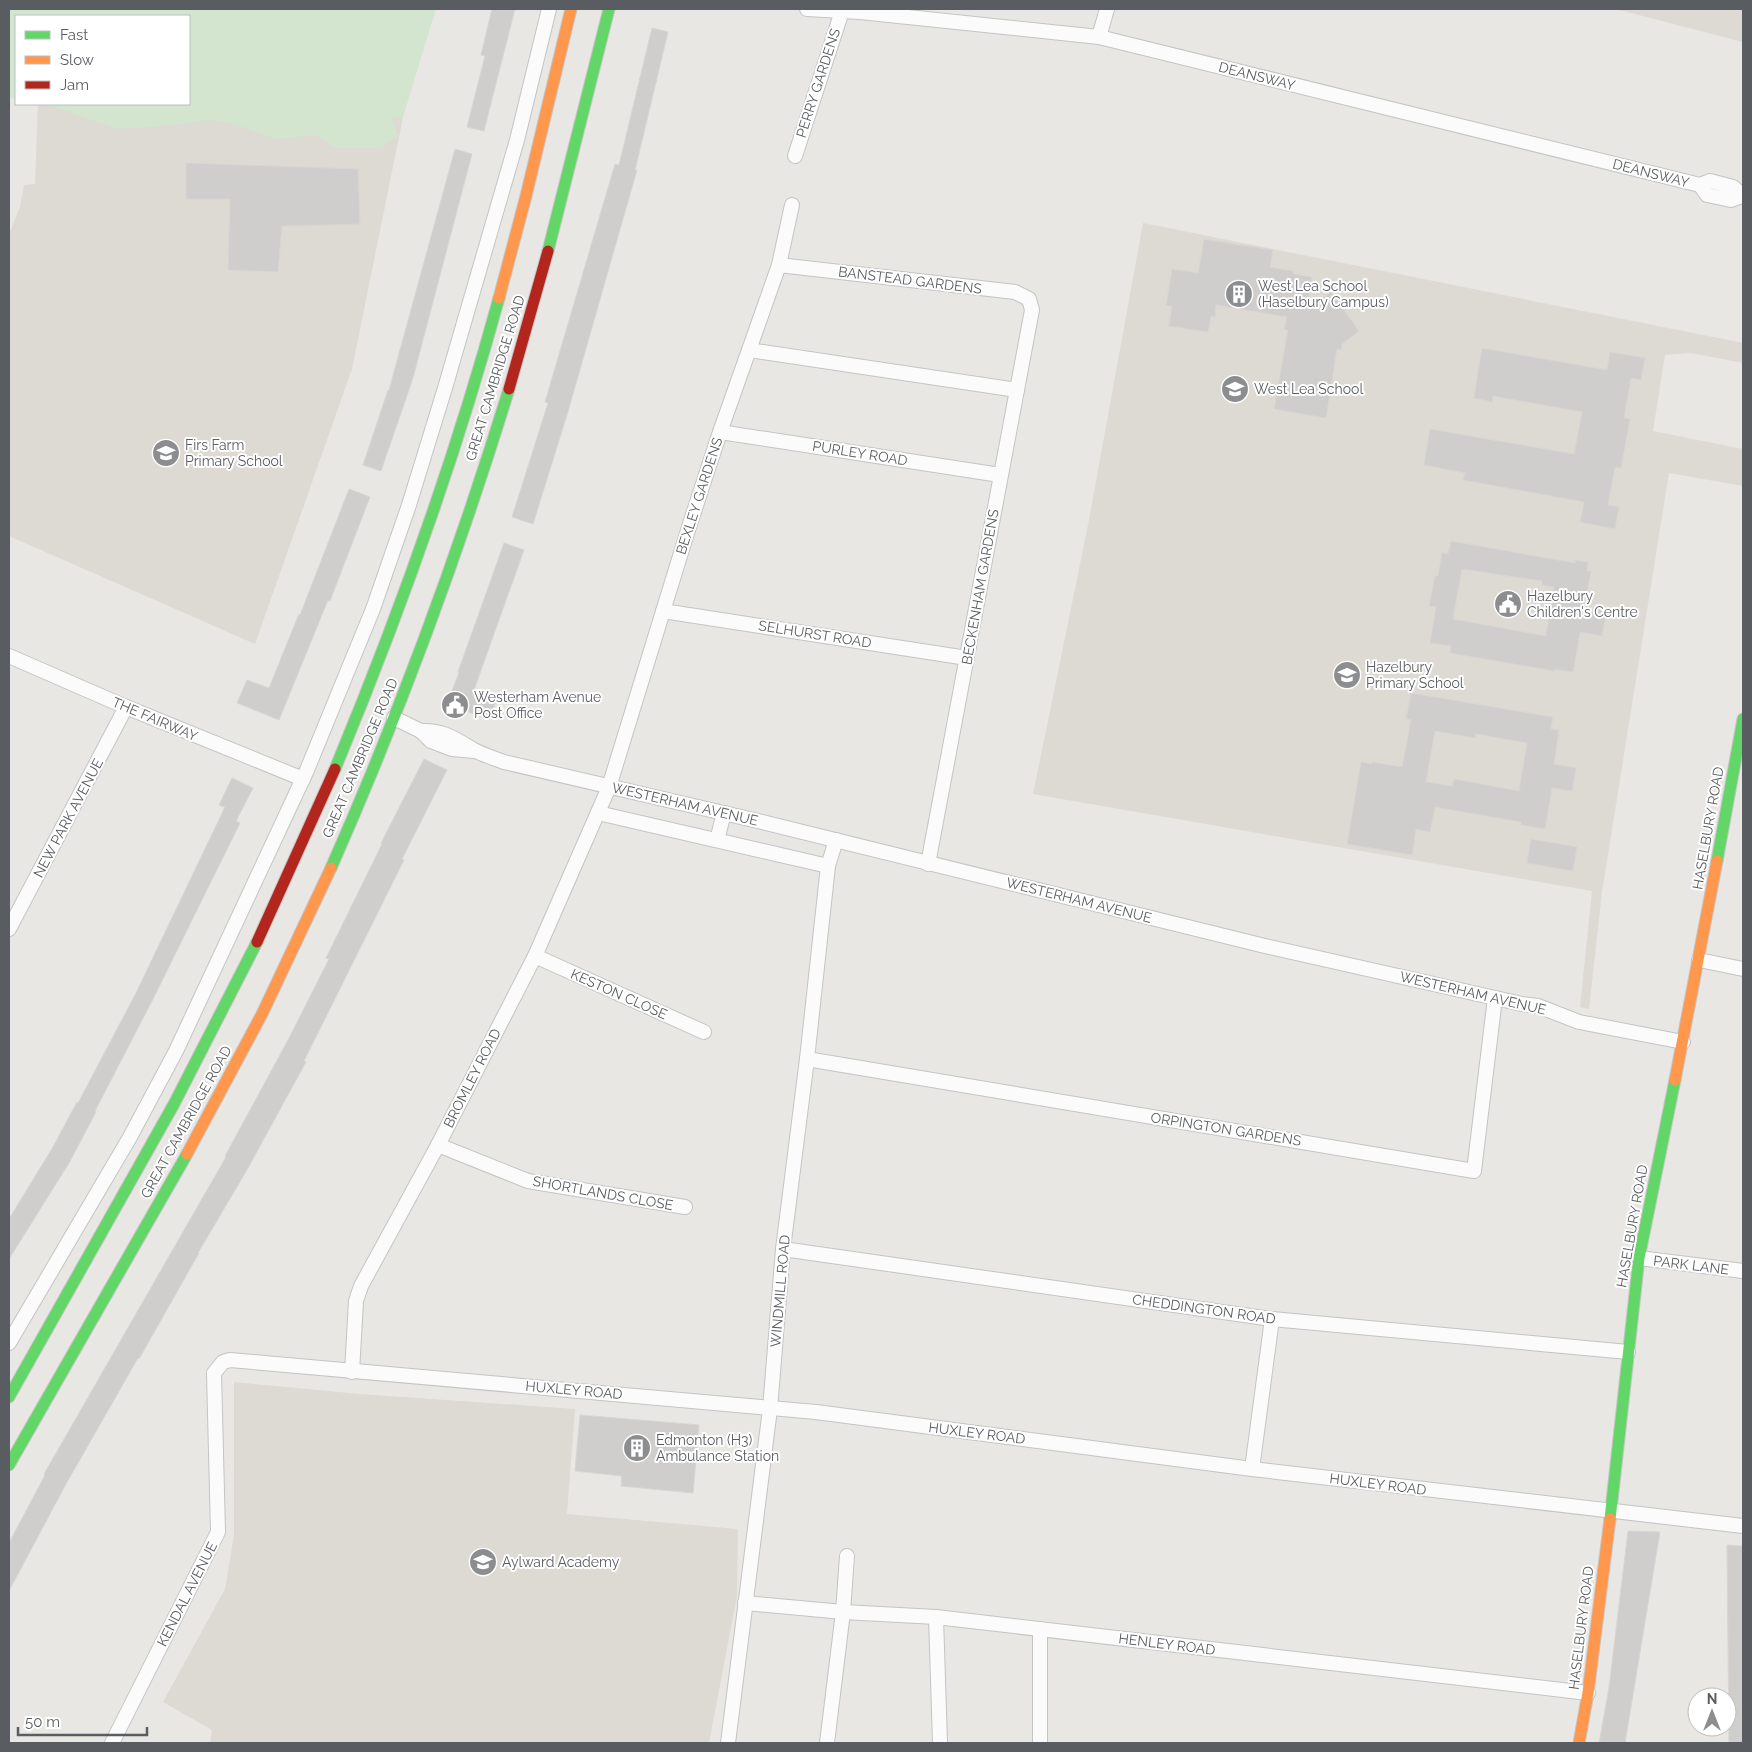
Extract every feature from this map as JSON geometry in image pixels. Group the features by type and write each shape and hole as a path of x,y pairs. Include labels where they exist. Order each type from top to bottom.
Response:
{"main road":[{"name":"GREAT CAMBRIDGE ROAD","path":"9,1397 138,1171 225,1009 312,823 391,631 436,504 481,360 536,159 571,9"},
{"name":"GREAT CAMBRIDGE ROAD","path":"9,1465 174,1178 261,1015 302,929 394,718 469,515 515,370 543,272 609,9"},
{"name":"HASELBURY ROAD","path":"1579,1743 1588,1693 1611,1511 1640,1258 1699,960 1743,719"}],"street":[{"path":"9,1343 130,1137 176,1051 303,779 373,609 409,505 445,388 513,154 549,9"},
{"name":"DEANSWAY","path":"808,9 861,11 1099,37 1700,185 1707,195 1730,200 1742,196"},
{"path":"1099,37 1107,9"},
{"name":"PERRY GARDENS","path":"795,156 842,11"},
{"path":"513,154 536,159"},
{"name":"BEXLEY GARDENS","path":"609,787 720,432 779,265 792,206"},
{"name":"BANSTEAD GARDENS","path":"779,265 1015,292 1029,299 1032,310"},
{"name":"BECKENHAM GARDENS","path":"928,864 1032,310"},
{"path":"749,350 1017,390"},
{"name":"PURLEY ROAD","path":"720,432 1000,475"},
{"name":"SELHURST ROAD","path":"663,611 967,658"},
{"name":"THE FAIRWAY","path":"9,656 126,707 303,779"},
{"name":"NEW PARK AVENUE","path":"9,929 126,707"},
{"name":"WESTERHAM AVENUE","path":"394,718 422,731 431,741 452,749 475,751 504,762 836,840 1265,946 1538,1006 1579,1022 1683,1042"},
{"name":"BROMLEY ROAD","path":"352,1372 356,1301 361,1286 438,1145 535,956 609,787"},
{"name":"WESTERHAM AVENUE","path":"598,813 828,866"},
{"path":"716,840 724,813"},
{"name":"WINDMILL ROAD","path":"728,1743 770,1409 783,1248 807,1059 828,866 836,840"},
{"name":"KESTON CLOSE","path":"535,956 704,1032"},
{"path":"1699,960 1743,969"},
{"name":"ORPINGTON GARDENS","path":"807,1059 1474,1171 1495,998"},
{"name":"SHORTLANDS CLOSE","path":"438,1145 528,1181 685,1208"},
{"name":"CHEDDINGTON ROAD","path":"783,1248 1272,1319 1628,1352"},
{"name":"PARK LANE","path":"1640,1258 1743,1271"},
{"path":"1252,1469 1272,1319"},
{"name":"HUXLEY ROAD","path":"214,1373 223,1362 230,1360 816,1412 1252,1469 1743,1526"},
{"name":"KENDAL AVENUE","path":"112,1743 218,1532 214,1373"},
{"path":"827,1743 843,1612 847,1556"},
{"name":"HENLEY ROAD","path":"745,1603 843,1612 936,1617 1588,1693"},
{"path":"936,1617 940,1743"},
{"path":"1040,1629 1040,1743"}],"shaded area":[{"path":"1616,9 1743,9 1743,42 1708,33"},
{"name":"Firs Farm Primary School","path":"38,105 124,105 403,117 352,369 255,644 9,536 9,234 20,207 24,185 35,184"},
{"name":"Hazelbury Primary School","path":"1143,223 1743,343 1743,363 1691,353 1665,355 1653,431 1743,449 1743,486 1669,473 1602,892 1589,1009 1580,1007 1592,891 1033,794 1088,525"},
{"name":"Aylward Academy","path":"234,1382 360,1394 575,1409 567,1514 738,1529 737,1596 709,1743 210,1743 212,1730 163,1702 225,1589 234,1535"}],"green space":[{"path":"9,9 436,9 403,117 391,117 398,136 381,148 336,148 316,135 275,139 234,124 208,120 156,127 117,129 48,105 190,105 190,15 15,15 15,99 9,98"}],"building":[{"path":"492,9 515,9 484,131 467,127 485,56 481,55"},
{"path":"652,28 668,32 635,170 637,170 567,415 533,524 512,517 548,403 545,402 615,164 619,165"},
{"path":"455,149 472,154 413,378 381,471 363,465 389,390"},
{"path":"186,163 358,169 360,224 282,226 278,272 228,270 230,199 186,199"},
{"name":"West Lea School (Haselbury Campus)","path":"1204,239 1273,250 1270,267 1312,277 1307,310 1331,292 1359,331 1342,344 1341,350 1337,349 1326,418 1274,409 1288,330 1284,329 1287,317 1216,305 1215,317 1211,316 1208,332 1169,326 1172,306 1166,305 1172,269 1198,273"},
{"path":"1482,348 1607,370 1610,352 1645,358 1641,380 1631,378 1624,418 1630,419 1621,468 1615,467 1608,505 1619,507 1615,529 1580,522 1584,502 1463,480 1465,473 1424,465 1430,429 1574,454 1582,412 1493,396 1492,402 1474,398"},
{"path":"349,489 370,497 330,601 328,600 279,720 237,703 247,680 269,688 300,615"},
{"path":"1451,541 1575,563 1575,560 1588,562 1587,571 1591,571 1584,607 1607,611 1602,636 1580,632 1573,672 1554,669 1554,671 1450,653 1451,646 1430,643 1436,607 1429,606 1435,576 1438,576 1442,553 1448,554","holes":["1462,569 1542,581 1542,585 1554,587 1546,636 1453,619"]},
{"path":"504,543 524,550 474,690 497,699 489,720 461,709 458,717 444,711"},
{"path":"1411,693 1553,717 1551,729 1559,730 1554,764 1576,768 1572,791 1552,788 1545,829 1521,825 1521,822 1435,807 1430,832 1416,829 1412,855 1347,844 1361,762 1402,767 1411,720 1406,719","holes":["1435,731 1475,738 1476,734 1527,743 1519,791 1454,779 1452,786 1426,782"]},
{"path":"424,759 447,770 304,1061 306,1062 248,1168 66,1484 9,1591 9,1543 44,1474 226,1157 288,1040 329,959 326,958 381,843"},
{"path":"232,778 253,788 236,821 240,823 69,1163 9,1259 9,1219 78,1103 136,993 225,807 219,805"},
{"path":"1531,839 1577,847 1573,871 1527,863"},
{"name":"Edmonton (H3) Ambulance Station","path":"580,1415 699,1425 693,1493 621,1486 622,1476 575,1471"},
{"path":"1628,1531 1660,1532 1625,1743 1599,1743 1609,1688"},
{"path":"1727,1545 1743,1546 1743,1743 1729,1743 1729,1737 1737,1737 1737,1687 1728,1687"}],"traffic: fast":[{"path":"548,251 609,9"},
{"path":"335,769 403,595 445,477 499,298"},
{"path":"331,868 381,750 427,631 470,511 509,389"},
{"path":"1717,861 1743,719"},
{"path":"9,1397 174,1104 257,942"},
{"path":"1610,1519 1639,1258 1675,1080"},
{"path":"9,1465 187,1154"}],"traffic: slow":[{"path":"499,298 526,196 571,9"},
{"path":"1675,1080 1717,861"},
{"path":"187,1154 262,1014 331,868"},
{"path":"1579,1743 1588,1693 1610,1519"}],"traffic: jam":[{"path":"509,389 548,251"},
{"path":"257,942 335,769"}],"place":[{"name":"West Lea School (Haselbury Campus)","path":"1239,294"},
{"name":"West Lea School","path":"1235,389"},
{"name":"Firs Farm Primary School","path":"166,453"},
{"name":"Hazelbury Children's Centre","path":"1508,604"},
{"name":"Hazelbury Primary School","path":"1347,675"},
{"name":"Westerham Avenue Post Office","path":"455,705"},
{"name":"Edmonton (H3) Ambulance Station","path":"637,1448"},
{"name":"Aylward Academy","path":"483,1562"}]}
